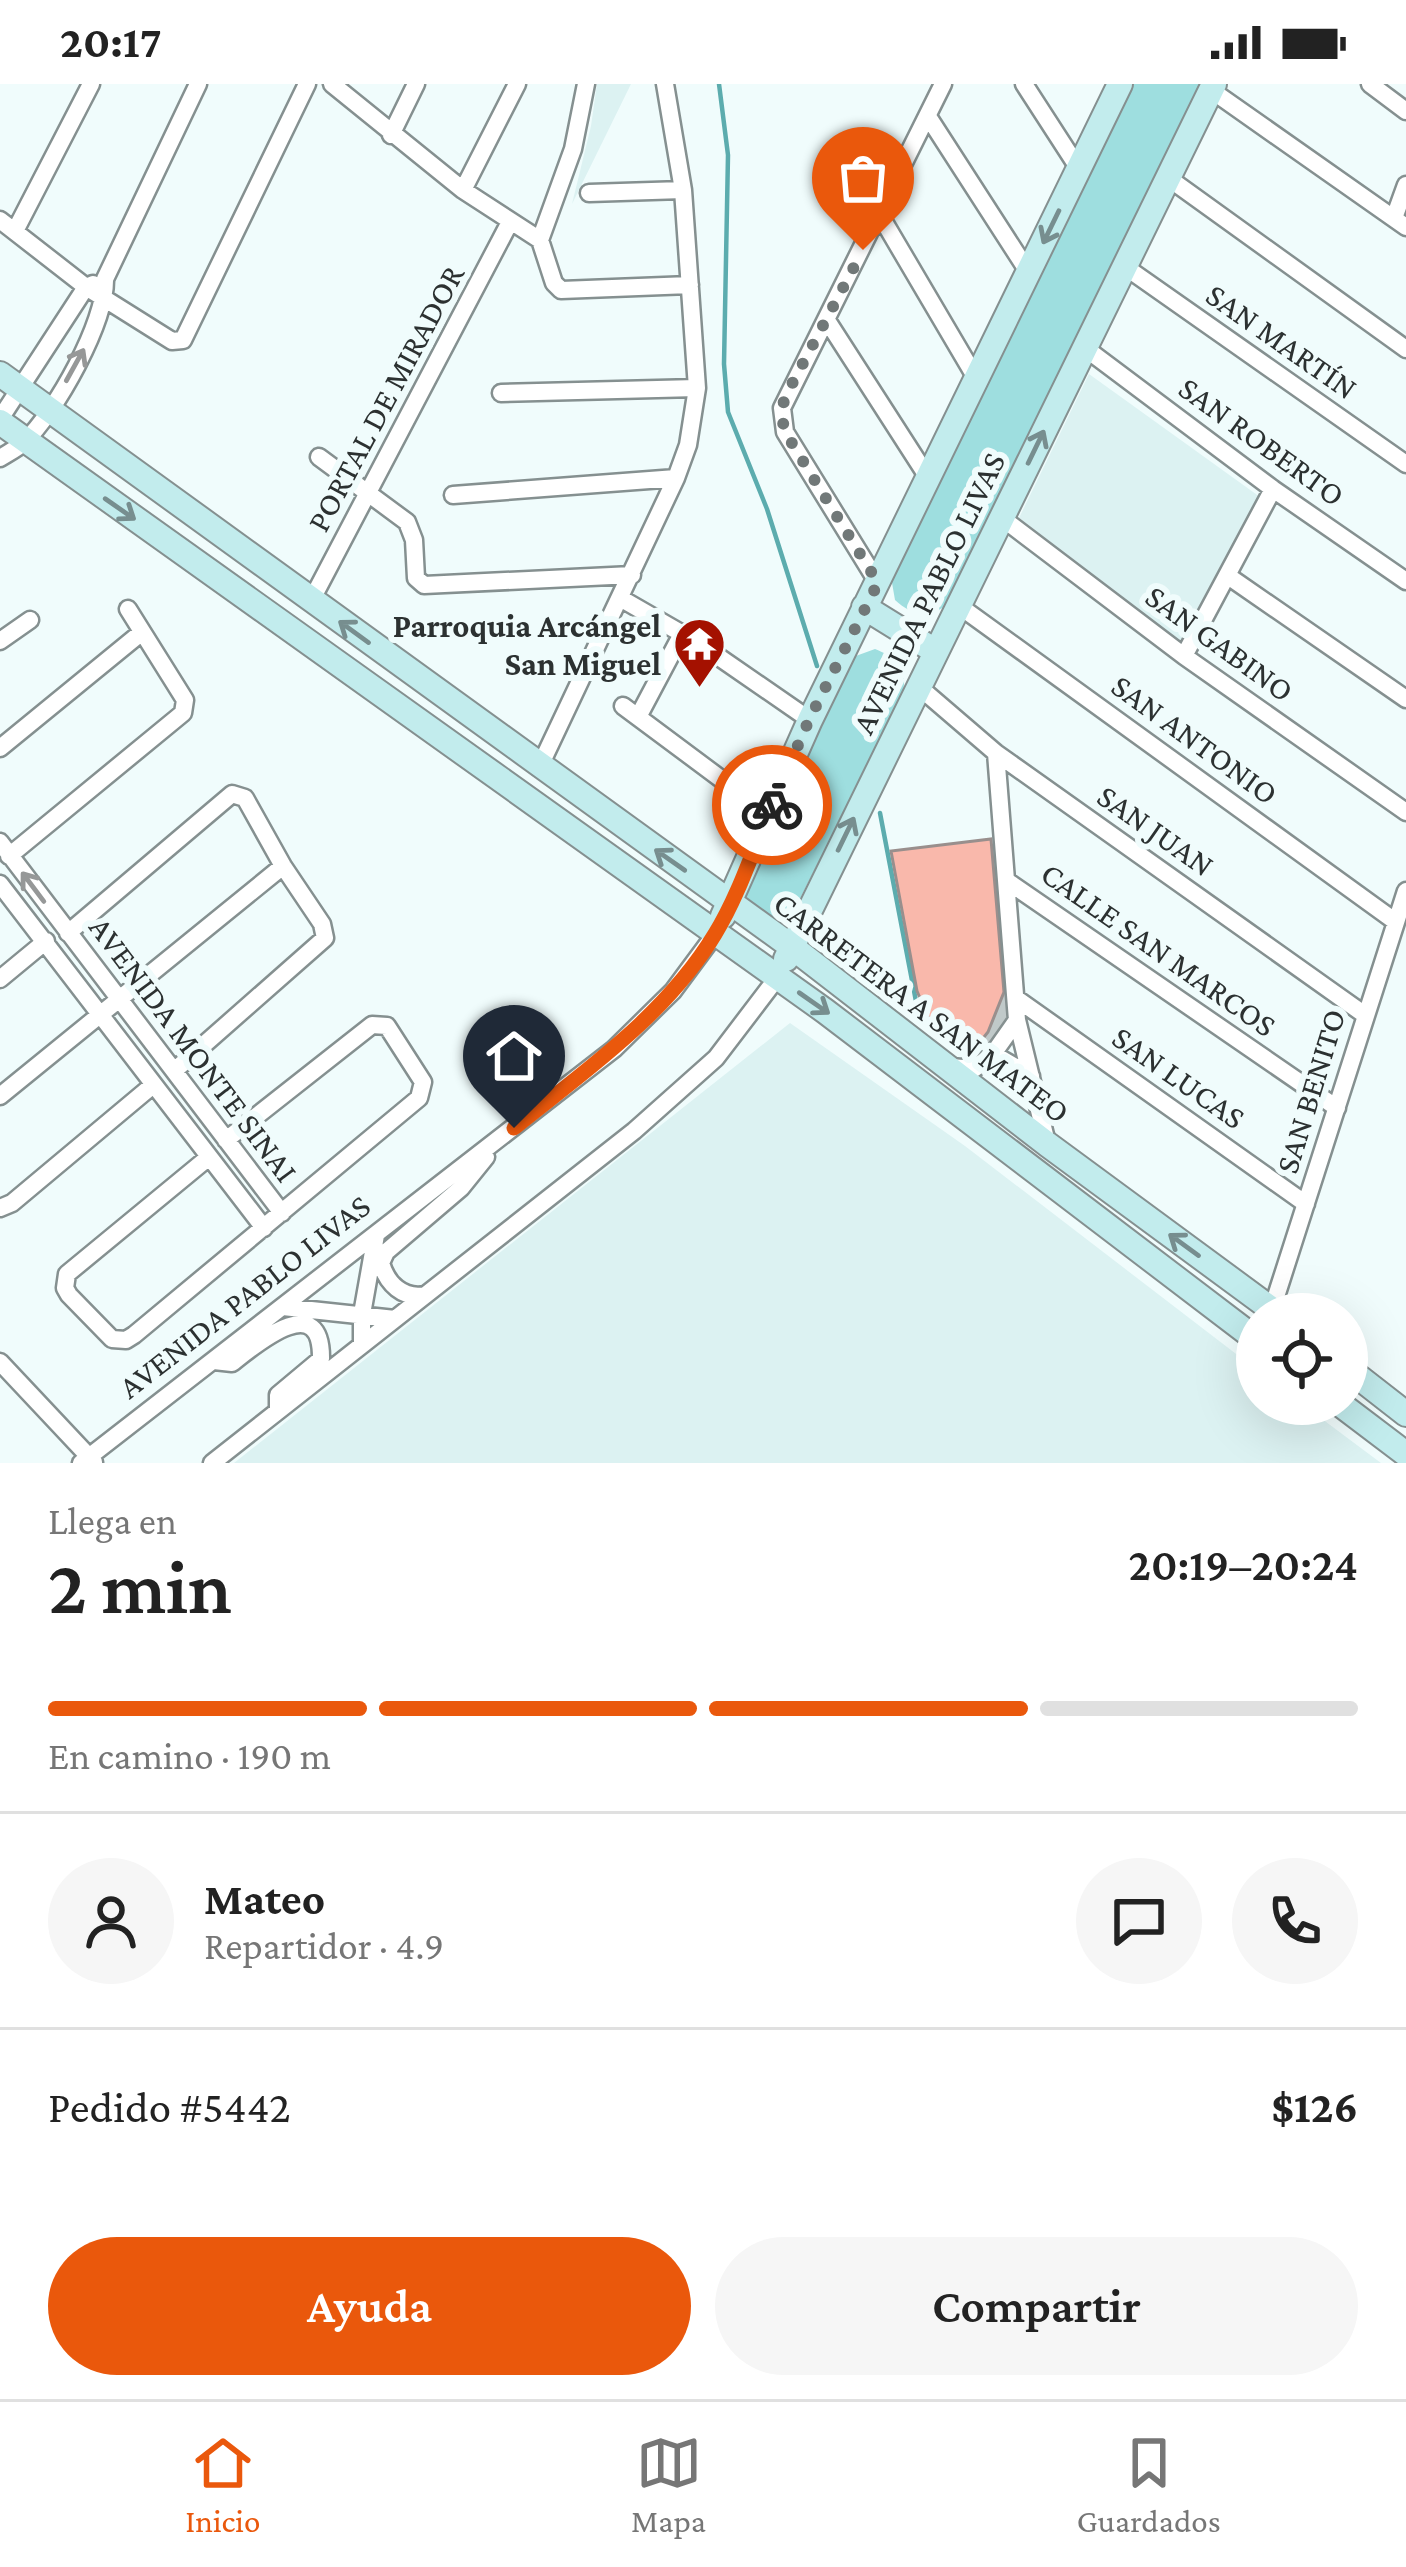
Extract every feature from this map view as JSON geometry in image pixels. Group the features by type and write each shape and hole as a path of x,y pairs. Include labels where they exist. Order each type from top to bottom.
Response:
{"main road":[{"name":"AVENIDA PABLO LIVAS","path":"716,933 809,720 1120,84"},
{"name":"AVENIDA PABLO LIVAS","path":"777,978 1213,87"},
{"name":"CARRETERA A SAN MATEO","path":"10,382 792,947 1242,1293"},
{"name":"CARRETERA A SAN MATEO","path":"0,420 24,442 260,605 716,933 1236,1324"},
{"path":"260,605 277,599 300,614 308,611 311,601"},
{"path":"864,607 935,652"},
{"path":"486,770 508,768 530,780 539,768"},
{"path":"1191,1289 1236,1303"},
{"path":"1368,1384 1406,1414"},
{"path":"1368,1424 1406,1454"}],"street":[{"path":"91,84 8,225 105,301 172,341 183,340 307,84"},
{"path":"0,458 24,442 94,331 105,301 105,279 198,84"},
{"path":"332,84 463,190 540,240"},
{"path":"391,135 416,84"},
{"path":"463,190 517,84"},
{"path":"586,84 572,149 540,240 554,283 568,292 690,286"},
{"path":"539,768 688,446 697,388 683,190 665,84"},
{"path":"878,583 785,432 784,399 828,322 944,84"},
{"path":"1024,84 1078,169"},
{"path":"1370,84 1406,111"},
{"path":"1213,87 1400,223 1406,185"},
{"path":"929,118 1029,273"},
{"path":"1167,177 1406,349"},
{"path":"589,193 610,196 683,190"},
{"path":"880,215 976,378"},
{"name":"PORTAL DE MIRADOR","path":"311,601 510,222"},
{"name":"SAN MARTÍN","path":"1124,266 1406,464"},
{"path":"0,420 10,382 86,287 105,279"},
{"path":"828,322 928,479"},
{"name":"SAN ROBERTO","path":"1084,348 1406,581"},
{"path":"501,393 697,388"},
{"path":"319,457 371,493 412,530 416,578 424,585 632,575"},
{"path":"453,495 676,478"},
{"path":"1184,656 1274,489"},
{"name":"SAN GABINO","path":"1002,518 1184,656 1406,812"},
{"path":"1228,576 1406,698"},
{"path":"620,598 809,720"},
{"name":"SAN ANTONIO","path":"958,605 1396,922"},
{"path":"4,849 183,713 185,700 128,609"},
{"path":"0,641 30,620"},
{"path":"0,748 142,632"},
{"path":"682,634 630,711 768,814"},
{"name":"SAN JUAN","path":"918,686 995,753 1365,1015"},
{"path":"995,753 1017,1019 1047,1144"},
{"path":"68,933 232,794 245,798 322,924 324,943 174,1071"},
{"name":"AVENIDA MONTE SINAI","path":"0,884 264,1228 282,1213 4,849"},
{"path":"0,1096 283,866"},
{"name":"CALLE SAN MARCOS","path":"1007,880 1337,1108"},
{"name":"SAN BENITO","path":"1277,1293 1406,891"},
{"name":"AVENIDA PABLO LIVAS","path":"88,1461 614,1049 673,991 716,933"},
{"path":"0,979 46,941"},
{"name":"AVENIDA PABLO LIVAS","path":"212,1463 634,1131 716,1058 777,978"},
{"name":"SAN LUCAS","path":"1017,999 1306,1204"},
{"path":"944,1065 974,1069 993,1054 1017,1019"},
{"path":"226,1140 372,1024 387,1026 419,1076 422,1094 282,1213"},
{"path":"993,1054 1031,1076"},
{"path":"0,1208 12,1203 153,1085"},
{"path":"425,1295 404,1294 388,1280 382,1263 386,1252 461,1188 501,1138"},
{"path":"208,1157 74,1267 65,1281 69,1295 106,1335 126,1340 264,1228"},
{"path":"362,1345 362,1314 376,1234"},
{"path":"283,1307 394,1319"},
{"path":"214,1361 232,1363 278,1327 299,1324 310,1329 320,1341 321,1359 278,1395 278,1412"},
{"path":"0,1362 88,1461"}],"shaded area":[{"path":"597,84 631,84 572,204 591,126"},
{"path":"1134,84 1200,84 944,607 925,614 912,612 895,600 891,577"},
{"path":"1089,374 1260,497 1181,644 1019,518"},
{"path":"875,649 898,664 904,676 903,691 792,915 779,924 743,898 746,880 853,657"},
{"path":"790,1023 965,1146 1236,1354 1236,1425 1330,1425 1381,1463 234,1463"}],"building":[{"path":"991,839 1004,992 988,1032 973,1051 937,1038 917,991 891,851"}],"waterway":[{"path":"719,84 728,155 724,364 728,412 767,509 817,666"},
{"path":"880,813 919,1017"}],"way so far":[{"path":"772,805 878,583 785,432 782,418 784,399 863,250"}],"place":[{"name":"Parroquia Arcángel San Miguel","path":"700,690"}],"route":[{"path":"514,1128 614,1049 673,991 716,933 772,805"}]}
